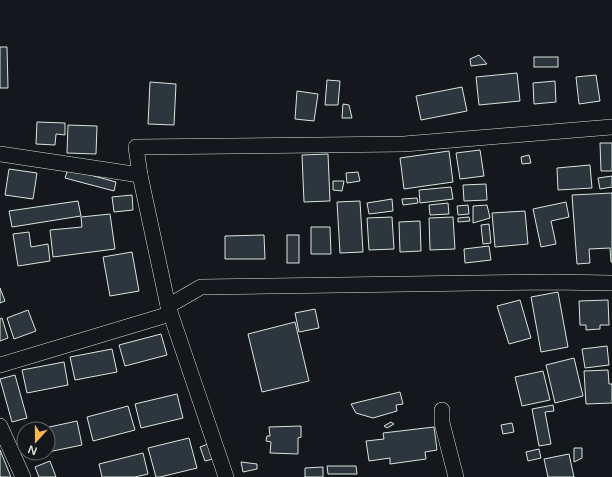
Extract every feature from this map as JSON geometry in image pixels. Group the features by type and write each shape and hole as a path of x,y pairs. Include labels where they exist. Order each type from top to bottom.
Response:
{"street":[{"path":"226,477 169,310 140,175 136,147 404,144 612,128"},
{"path":"0,154 140,175"},
{"path":"0,366 169,310 201,287 552,282 612,283"},
{"path":"442,410 442,423 456,477"},
{"path":"0,426 23,477"}],"building":[{"path":"0,47 7,47 8,88 0,88"},
{"path":"479,55 487,64 471,66 470,59"},
{"path":"534,57 558,57 558,67 534,67"},
{"path":"517,73 520,101 479,105 476,77"},
{"path":"596,75 600,101 579,104 576,77"},
{"path":"327,80 340,81 338,105 325,105"},
{"path":"555,81 556,102 534,104 533,83"},
{"path":"150,82 176,84 174,125 148,124"},
{"path":"462,87 467,111 421,120 416,96"},
{"path":"297,91 318,94 314,121 295,119"},
{"path":"343,104 349,105 352,118 342,118"},
{"path":"37,122 65,123 65,135 56,134 55,145 36,144"},
{"path":"68,125 97,126 96,154 67,153"},
{"path":"600,143 612,143 612,171 601,171"},
{"path":"480,150 484,176 460,179 456,153"},
{"path":"449,151 453,182 404,189 400,158"},
{"path":"328,154 330,201 304,202 302,155"},
{"path":"529,155 531,163 522,164 521,157"},
{"path":"590,165 592,188 558,190 557,168"},
{"path":"9,169 37,173 33,199 5,195"},
{"path":"68,169 116,182 114,191 65,178"},
{"path":"358,172 360,181 347,183 346,173"},
{"path":"612,176 612,187 600,189 598,178"},
{"path":"333,181 344,181 342,191 333,190"},
{"path":"486,184 487,200 464,201 463,185"},
{"path":"451,187 453,199 420,203 419,190"},
{"path":"612,193 612,262 610,248 589,249 590,263 577,264 572,195"},
{"path":"132,195 133,210 114,212 112,197"},
{"path":"417,198 418,203 403,205 402,199"},
{"path":"392,199 393,211 369,214 367,203"},
{"path":"78,201 81,216 12,227 9,211"},
{"path":"360,201 363,252 340,253 337,202"},
{"path":"566,202 569,217 551,221 556,244 541,247 533,209"},
{"path":"448,203 449,214 430,215 429,205"},
{"path":"468,205 469,214 458,215 457,206"},
{"path":"487,205 490,218 473,223 473,206"},
{"path":"525,211 528,244 495,247 492,213"},
{"path":"110,214 115,249 53,257 50,230 82,227 81,217"},
{"path":"392,217 394,249 369,250 367,218"},
{"path":"453,217 455,249 430,250 429,218"},
{"path":"469,217 470,221 458,222 458,218"},
{"path":"420,221 421,251 400,252 399,222"},
{"path":"489,224 491,243 483,244 481,225"},
{"path":"311,227 330,227 331,254 311,254"},
{"path":"29,232 31,247 48,244 50,261 18,266 13,234"},
{"path":"264,235 265,259 225,259 225,236"},
{"path":"287,235 299,235 299,263 287,263"},
{"path":"489,246 491,260 465,263 464,249"},
{"path":"132,252 139,291 110,296 103,257"},
{"path":"0,288 5,301 0,303"},
{"path":"558,292 568,347 541,352 531,297"},
{"path":"520,300 531,338 509,344 497,306"},
{"path":"608,300 609,325 600,325 600,329 586,330 586,325 580,325 579,301"},
{"path":"315,309 319,328 299,332 295,313"},
{"path":"28,310 36,331 14,339 7,318"},
{"path":"2,318 8,338 0,341 0,319"},
{"path":"295,322 309,381 262,392 248,334"},
{"path":"161,334 167,355 125,366 119,345"},
{"path":"607,346 609,365 585,368 582,349"},
{"path":"112,349 117,372 75,380 70,357"},
{"path":"574,358 583,396 555,403 546,365"},
{"path":"64,362 68,385 27,393 22,370"},
{"path":"608,370 609,384 612,384 612,403 586,404 584,371"},
{"path":"543,371 550,400 522,406 515,377"},
{"path":"15,375 27,418 12,422 0,379"},
{"path":"400,392 403,404 396,405 397,411 373,418 356,413 351,404"},
{"path":"177,394 183,418 141,428 135,404"},
{"path":"553,405 554,411 545,412 551,444 539,446 532,409"},
{"path":"128,406 135,430 93,441 87,417"},
{"path":"77,421 82,445 56,450 56,426"},
{"path":"391,422 394,424 387,428 384,426"},
{"path":"512,423 514,432 503,434 501,425"},
{"path":"301,426 301,437 298,438 298,454 270,453 271,442 266,441 267,436 270,436 269,427"},
{"path":"434,427 437,450 425,452 426,459 390,464 390,458 369,461 366,441 384,439 383,433"},
{"path":"189,438 197,468 156,477 148,448"},
{"path":"208,444 213,459 205,461 200,447"},
{"path":"574,448 582,448 582,458 574,462"},
{"path":"539,449 541,458 528,461 526,452"},
{"path":"0,450 11,477 0,477"},
{"path":"143,453 148,474 135,477 102,477 99,464"},
{"path":"569,454 574,477 548,477 544,459"},
{"path":"50,461 56,477 39,477 35,467"},
{"path":"241,462 257,464 257,469 243,472"},
{"path":"327,466 356,466 357,474 328,474"},
{"path":"323,467 323,477 305,477 305,468"}]}
